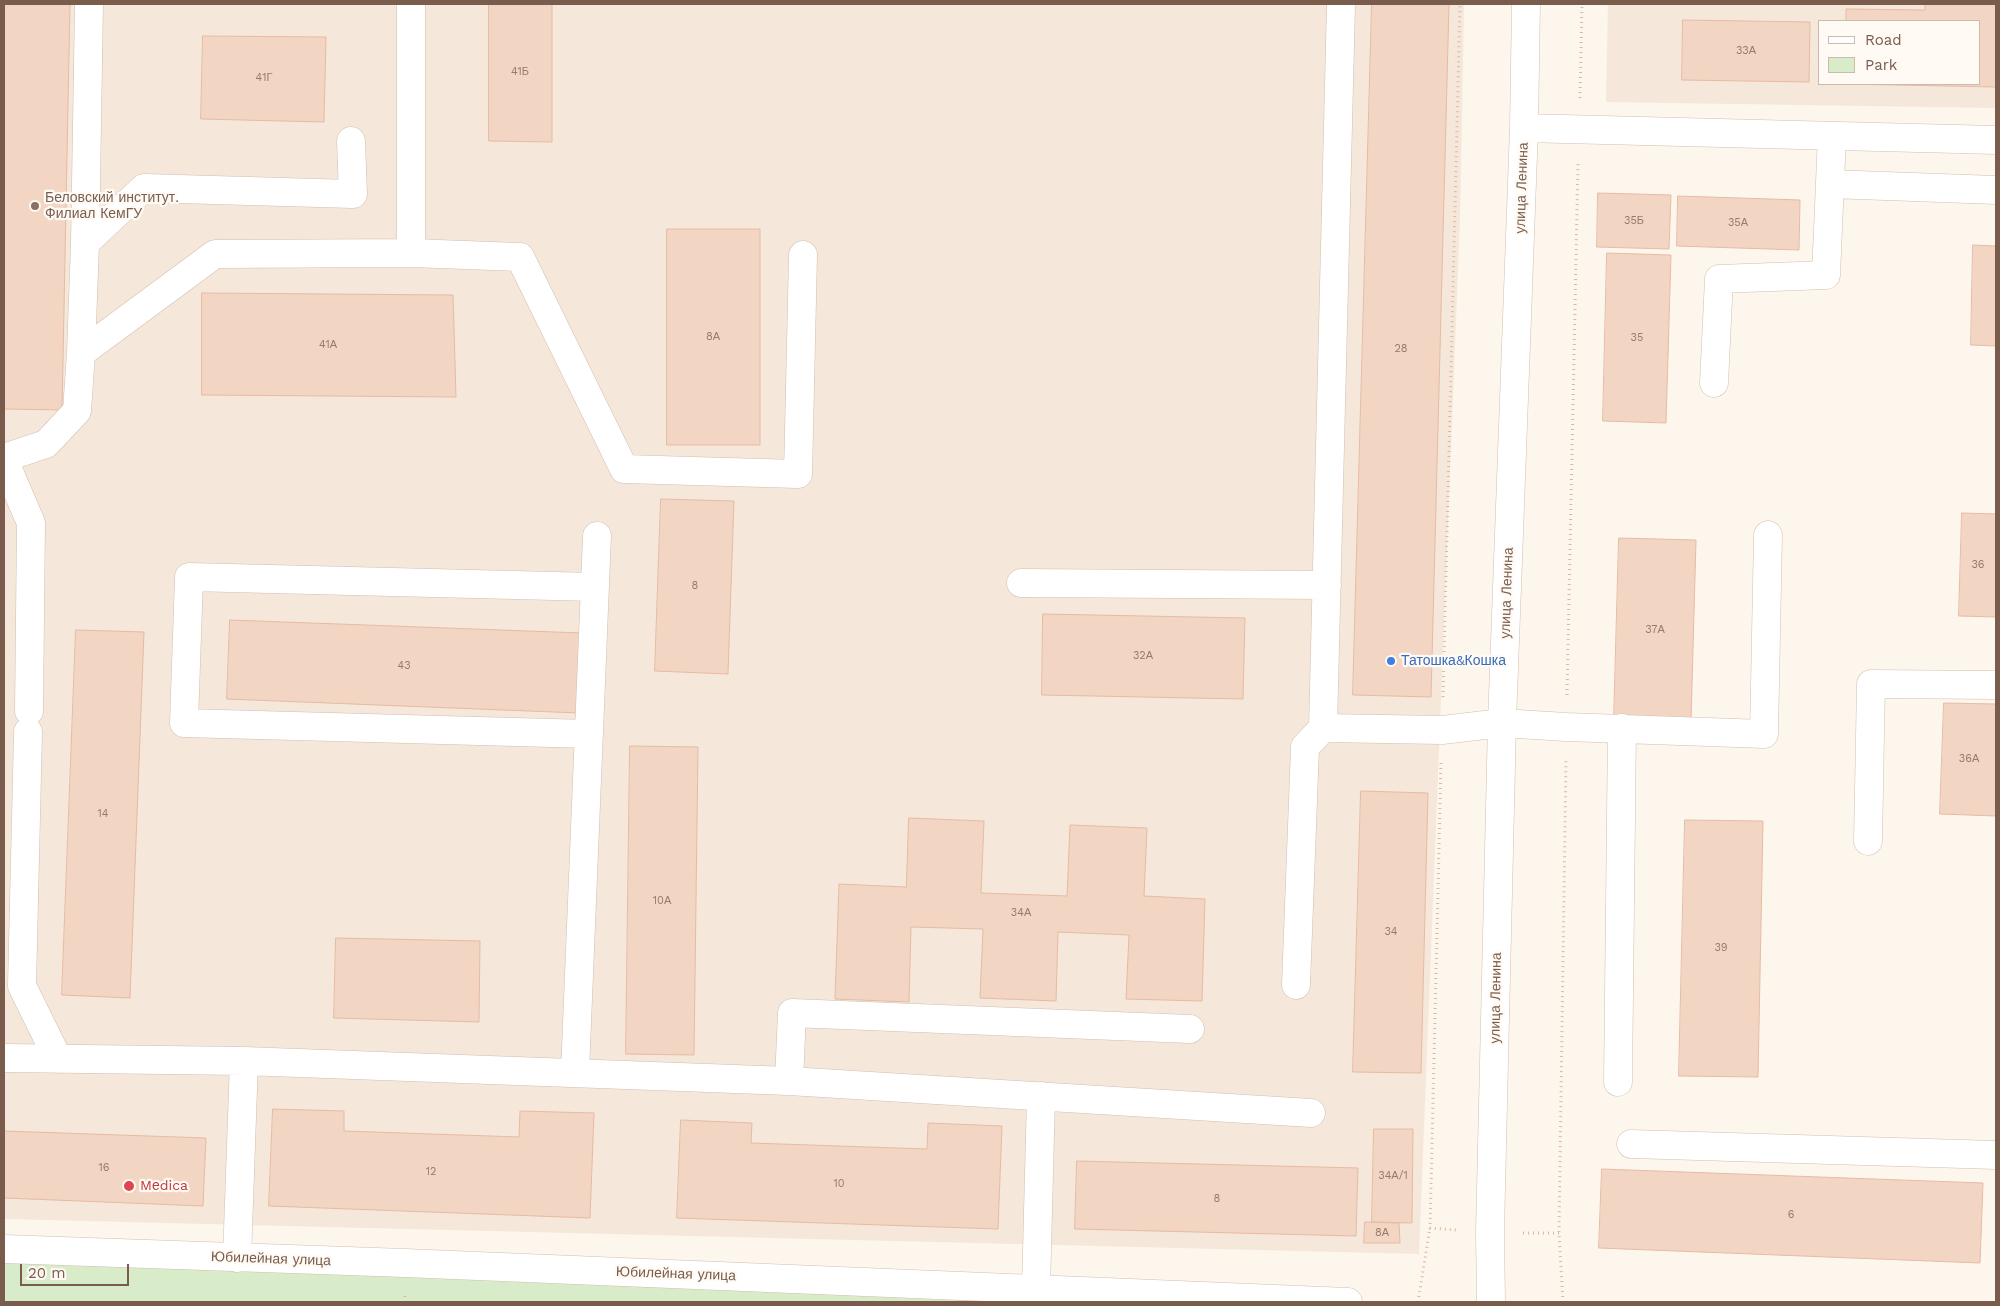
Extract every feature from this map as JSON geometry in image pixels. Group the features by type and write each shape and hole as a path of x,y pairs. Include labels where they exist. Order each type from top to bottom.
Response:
{"street":[{"path":"58,1059 13,986 28,721 31,523 4,459 46,444 78,411 85,243 89,4"},
{"path":"411,4 411,253"},
{"path":"1296,985 1305,747 1324,728 1340,4"},
{"name":"улица Ленина","path":"1491,1302 1490,1232 1502,723 1524,128 1526,4"},
{"path":"1524,128 1996,140"},
{"path":"1714,383 1719,279 1826,275 1832,136"},
{"path":"85,243 144,188 353,194 351,141"},
{"path":"1830,184 1996,190"},
{"path":"81,354 215,254 411,253 520,257 624,469 798,474 803,255"},
{"path":"1324,728 1442,730 1502,723 1764,734 1768,535"},
{"path":"574,1072 597,536"},
{"path":"589,734 184,723 189,577 595,587"},
{"path":"1021,583 1327,584"},
{"path":"1868,841 1872,684 1996,685"},
{"path":"1618,1082 1622,728"},
{"path":"789,1081 792,1013 1190,1028"},
{"path":"4,1058 244,1061 789,1081 1311,1114"},
{"path":"237,1258 244,1061"},
{"path":"1036,1289 1041,1096"},
{"path":"1631,1144 1996,1155"},
{"name":"Юбилейная улица","path":"4,1249 406,1263 1348,1302"}],"path":[{"path":"1418,1302 1430,1228 1460,4"},
{"path":"1563,1302 1560,1233 1566,727 1582,4"},
{"path":"1430,1228 1490,1232 1560,1233"}],"shaded area":[{"path":"4,4 1464,4 1460,220 1419,1254 4,1219"},
{"path":"1608,4 1996,4 1996,108 1606,102"}],"green space":[{"path":"4,1262 1149,1302 4,1302"}],"building":[{"name":"Беловский институт. Филиал КемГУ","path":"4,4 70,4 62,410 4,409"},
{"path":"489,4 552,4 552,142 489,141"},
{"path":"1372,4 1449,4 1431,697 1353,695"},
{"path":"1925,4 1996,4 1996,87 1895,85 1980,85 1980,20 1846,20 1846,9 1925,10"},
{"path":"1683,20 1810,22 1809,82 1682,80"},
{"path":"203,36 326,37 324,122 201,119"},
{"path":"1598,193 1671,195 1669,249 1597,247"},
{"path":"1678,196 1800,200 1799,250 1677,246"},
{"path":"667,229 760,229 760,445 667,445"},
{"path":"1973,245 1996,246 1996,346 1971,345"},
{"path":"1607,253 1671,255 1666,423 1603,421"},
{"path":"202,293 453,295 456,397 202,395"},
{"path":"661,499 734,501 728,674 655,671"},
{"path":"1962,513 1996,514 1996,617 1959,616"},
{"path":"1619,538 1696,540 1691,722 1614,720"},
{"path":"1043,614 1245,618 1243,699 1042,695"},
{"path":"230,620 582,633 579,713 227,699"},
{"path":"76,630 144,632 130,998 62,995"},
{"path":"1944,703 1996,704 1996,816 1940,814"},
{"path":"630,746 698,747 694,1055 626,1054"},
{"path":"1361,791 1428,793 1421,1073 1353,1072"},
{"path":"909,818 984,821 981,893 1067,896 1070,825 1147,828 1144,896 1205,899 1202,1001 1126,999 1129,935 1058,932 1056,1001 980,998 983,929 911,927 909,1002 835,999 839,884 906,887"},
{"path":"1685,820 1763,821 1758,1077 1679,1076"},
{"path":"336,938 480,941 479,1022 334,1018"},
{"path":"273,1109 344,1111 344,1131 519,1137 520,1111 594,1113 590,1218 269,1206"},
{"path":"681,1120 752,1123 751,1143 927,1149 928,1123 1002,1126 998,1229 677,1218"},
{"path":"1374,1129 1413,1129 1412,1223 1372,1222"},
{"path":"4,1131 206,1138 203,1206 4,1198"},
{"path":"1077,1161 1358,1168 1356,1236 1075,1229"},
{"path":"1602,1169 1983,1183 1980,1263 1599,1248"},
{"path":"1365,1222 1399,1223 1400,1243 1364,1243"}],"place":[{"name":"Беловский институт. Филиал КемГУ","path":"35,206"},
{"name":"Татошка&Кошка","path":"1391,661"},
{"name":"Mеdica","path":"129,1186"}]}
